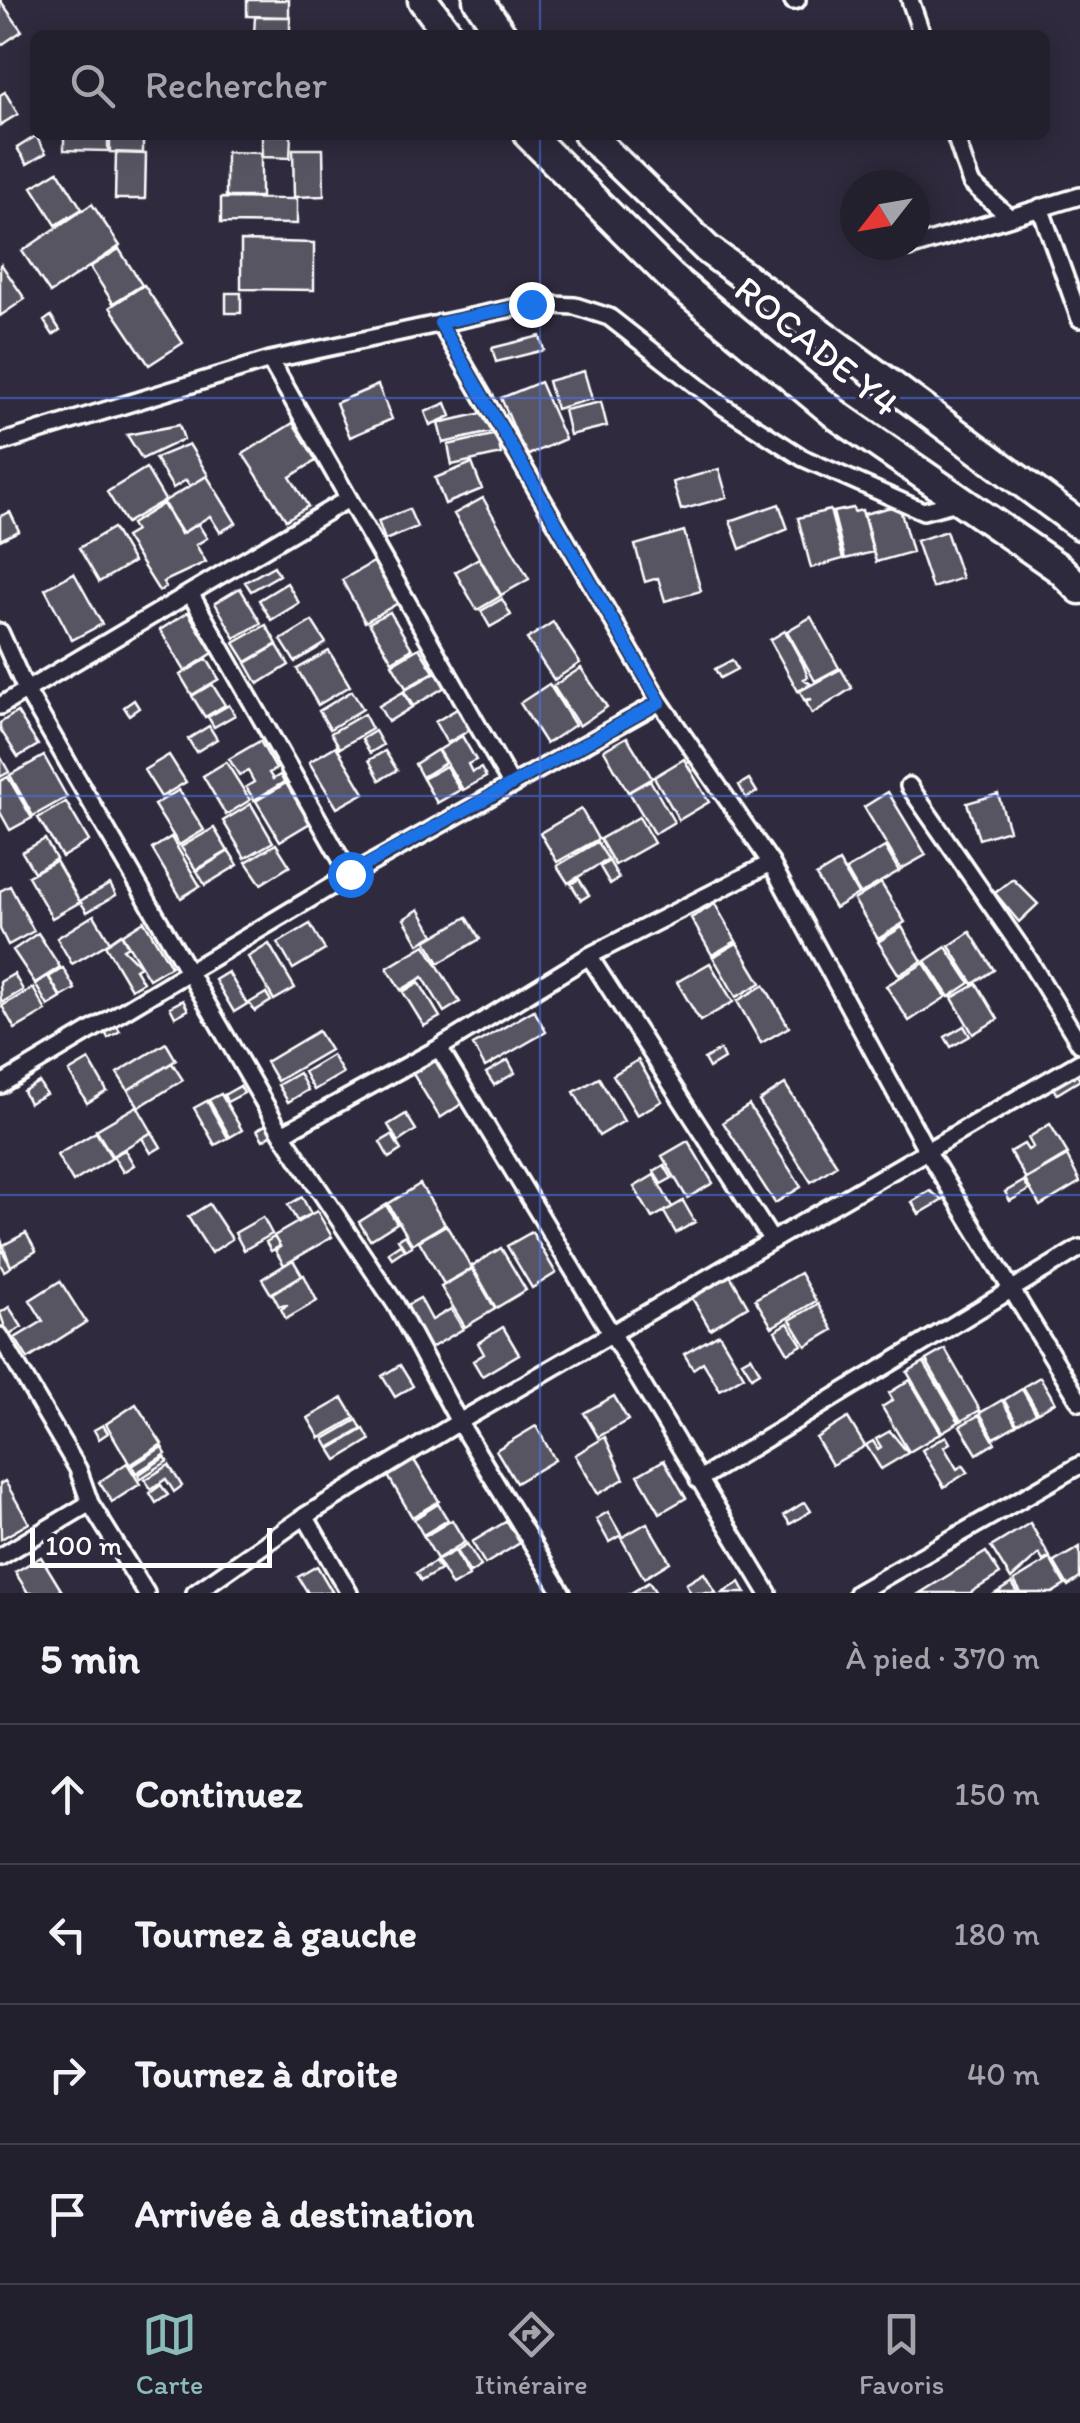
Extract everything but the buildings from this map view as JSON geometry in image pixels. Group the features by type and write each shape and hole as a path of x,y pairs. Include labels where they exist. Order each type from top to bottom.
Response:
{"highway":[{"path":"423,0 444,30"},
{"path":"478,0 499,30"},
{"name":"ROCADE Y4","path":"534,140 671,277 838,416 1060,569 1080,589"},
{"name":"ROCADE Y4","path":"594,140 707,249 1080,524"}],"street":[{"path":"910,0 920,30"},
{"path":"957,140 971,184 1008,216"},
{"path":"930,241 1080,196"},
{"path":"1040,207 1080,319"},
{"path":"0,443 270,360 531,304 594,310 609,317 724,408 803,458 923,511 961,500"},
{"path":"440,323 660,702 771,863 926,1150 1080,1402"},
{"path":"270,360 512,786"},
{"path":"0,706 348,499"},
{"path":"190,593 350,874"},
{"path":"0,632 26,690 282,1134 396,1305 458,1422 562,1593"},
{"path":"0,1085 190,974 350,874 660,702"},
{"path":"909,786 1025,954 1080,1044"},
{"path":"282,1134 439,1048 589,956 771,863"},
{"path":"589,956 770,1239"},
{"path":"439,1048 768,1593"},
{"path":"195,1593 305,1516 458,1422 1080,1062"},
{"path":"698,1480 1080,1248"},
{"path":"0,1336 78,1470 90,1502 146,1593"},
{"path":"857,1593 1080,1465"},
{"path":"0,1557 90,1502"},
{"path":"305,1516 349,1593"}],"route":[{"path":"350,874 660,702 440,323 531,304"}]}
